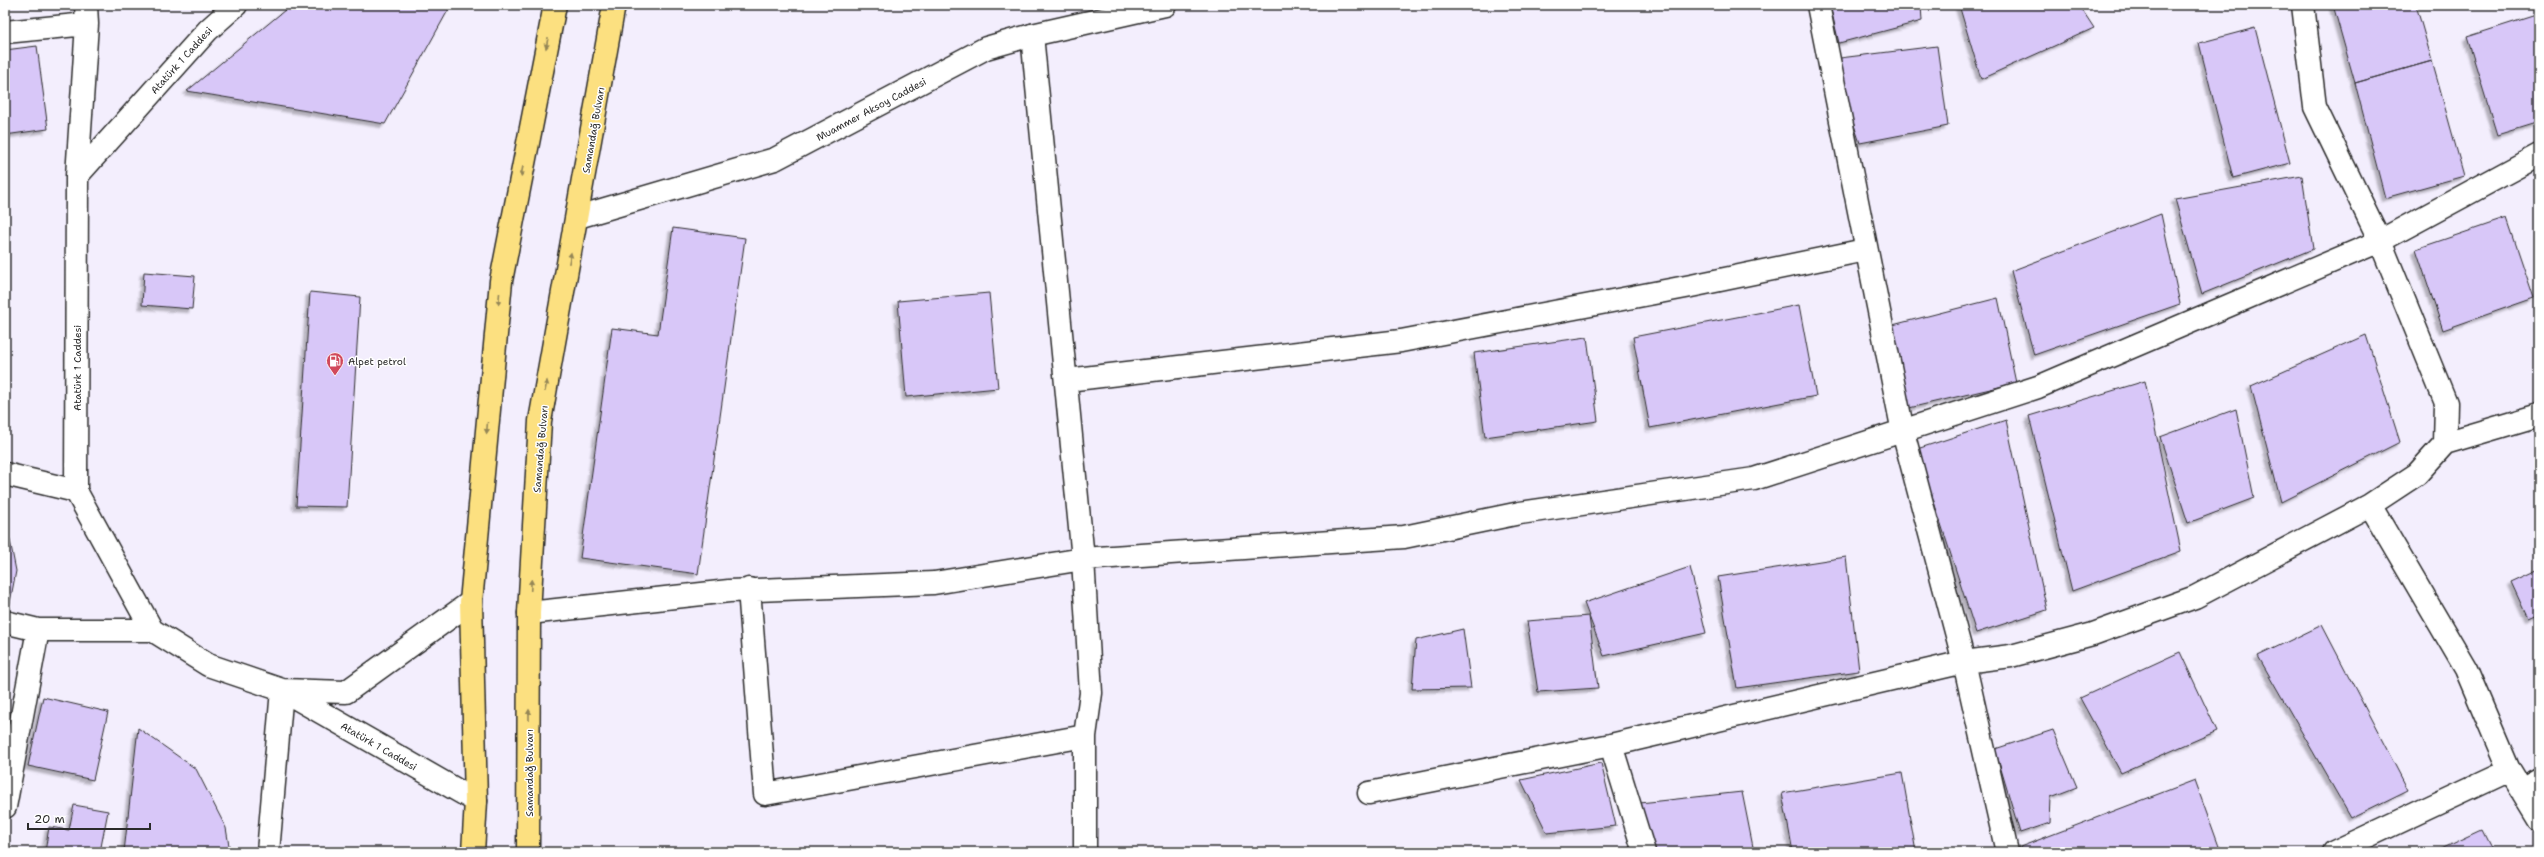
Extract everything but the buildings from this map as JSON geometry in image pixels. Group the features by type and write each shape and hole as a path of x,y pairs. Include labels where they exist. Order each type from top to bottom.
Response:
{"highway":[{"path":"473,852 476,801 471,602 501,281 555,5"},
{"name":"Samandağ Bulvarı","path":"528,852 529,613 540,421 578,217 614,5"}],"street":[{"name":"Atatürk 1 Caddesi","path":"236,5 208,30 77,176 76,491 152,630 208,665 282,690 476,801"},
{"name":"Muammer Aksoy Caddesi","path":"578,217 775,159 986,48 1032,35 1165,5"},
{"path":"1818,5 1865,250 1903,432 1964,662 2007,852"},
{"path":"2302,5 2315,107 2380,241 2446,403 2444,443"},
{"path":"5,32 86,15 77,176"},
{"path":"1032,35 1084,559 1091,693 1085,736 1085,852"},
{"path":"529,613 749,589 934,583 1084,559 1404,537 1520,514 1754,479 1903,432 2038,387 2380,241 2539,155"},
{"path":"1067,380 1401,341 1691,286 1865,250"},
{"path":"1369,793 1611,745 1964,662 2011,656 2093,634 2195,597 2370,505 2417,474 2444,443 2539,415"},
{"path":"5,474 76,491"},
{"path":"2370,505 2466,669 2509,770 2530,785 2539,819"},
{"path":"749,589 765,794 1085,736"},
{"name":"Atatürk 1 Caddesi","path":"282,690 346,692 471,602"},
{"path":"5,622 38,630 152,630"},
{"path":"5,807 38,630"},
{"path":"268,852 282,690"},
{"path":"1611,745 1644,852"},
{"path":"2334,852 2509,770"}],"place":[{"name":"Alpet petrol","path":"335,376"}]}
